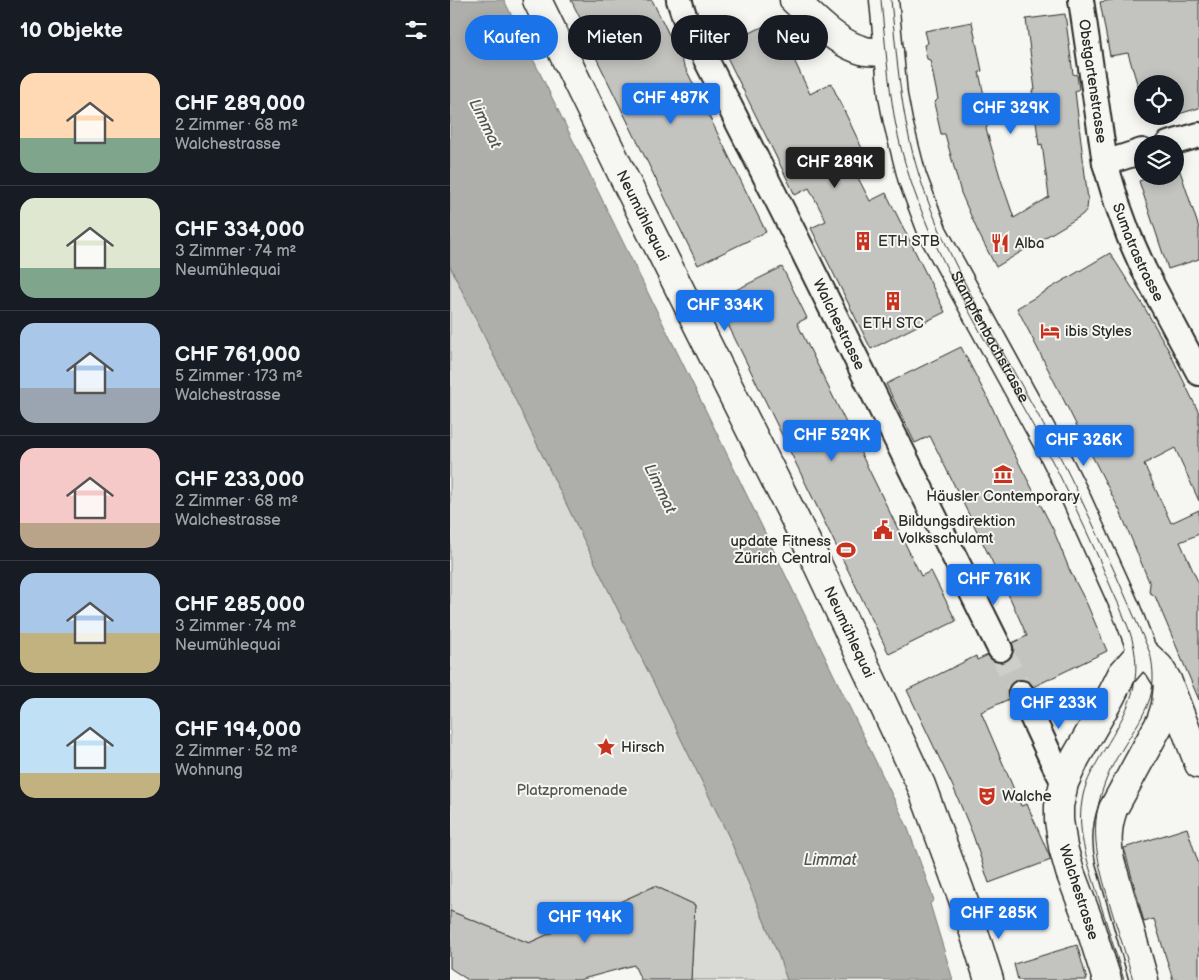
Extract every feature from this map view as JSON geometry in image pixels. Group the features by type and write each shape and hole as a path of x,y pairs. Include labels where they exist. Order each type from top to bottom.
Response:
{"street":[{"name":"Neumühlequai","path":"536,0 815,559 921,785 968,913 989,980"},
{"name":"Walchestrasse","path":"679,0 690,27 1000,649"},
{"path":"794,0 832,34 852,46 865,51 889,52"},
{"name":"Stampfenbachstrasse","path":"884,0 893,96 900,131 912,177 933,233 1053,452 1126,609 1142,651 1159,667 1168,683 1199,764"},
{"name":"Obstgartenstrasse","path":"1081,0 1105,163"},
{"path":"1184,139 1199,135"},
{"path":"1105,163 1134,154"},
{"name":"Sumatrastrasse","path":"1105,163 1129,236 1144,270 1199,373"},
{"name":"Walchestrasse","path":"1107,980 1062,847 1059,806 1064,783 1076,757 1122,674 1142,651"},
{"path":"1144,980 1109,856 1108,828 1113,809 1161,721 1166,705 1168,683"},
{"path":"1021,693 1051,760 1064,783"}],"green space":[{"name":"Platzpromenade","path":"450,266 729,837 787,980 691,980 695,905 655,886 529,943 450,911"}],"water":[{"name":"Limmat","path":"450,0 504,0 511,15 465,15 465,60 533,60 907,826 934,900 930,904 953,980 787,980 729,837 450,266"}],"building":[{"path":"571,0 652,0 659,15 578,15"},
{"path":"1112,0 1199,0 1199,108 1184,112 1184,75 1135,75 1128,53 1110,56 1100,2"},
{"path":"1065,14 1073,74 1077,75 1079,89 1075,91 1088,200 1087,209 1079,217 996,267 961,193 945,134 941,134 934,103 938,99 930,60 927,59 924,45 928,43 925,31 972,22 982,71 979,72 988,124 986,129 1014,218 1049,197 1042,144 1039,145 1032,90 1035,90 1026,19"},
{"path":"661,18 671,39 671,60 681,60 766,232 698,265 597,60 661,60"},
{"path":"758,29 758,60 794,60 810,94 831,83 868,161 853,168 870,201 886,193 945,312 871,349 811,228 826,221 809,188 795,195 728,60 748,60 748,34"},
{"path":"1184,183 1199,228 1199,259 1168,269 1140,185 1184,185"},
{"path":"1110,253 1169,351 1199,413 1199,501 1175,448 1144,464 1171,523 1199,510 1199,534 1180,542 1199,584 1199,700 1155,596 1149,592 1150,584 1120,511 1017,308"},
{"path":"782,267 807,318 797,323 921,576 931,571 956,621 889,654 716,300"},
{"path":"961,347 1053,529 1107,651 1033,687 1023,679 1015,681 1007,691 1009,699 981,712 1021,806 1027,804 1051,860 989,883 973,835 954,789 907,690 976,656 977,660 988,655 993,661 1000,663 1006,661 1012,656 1014,649 1012,643 1027,636 930,436 915,443 886,384"},
{"path":"1187,828 1199,865 1199,980 1173,980 1154,919 1144,922 1124,848"},
{"path":"655,886 695,905 691,980 641,980 634,965 579,980 468,980 450,968 450,911 529,943"},
{"path":"1077,945 1087,980 1018,980 1014,964"}],"tunnel":[{"path":"1000,649 1021,693"}],"tram line":[{"path":"881,0 895,121 905,163 924,218 956,286 1065,486 1100,561 1132,639 1136,672 1134,687 1124,715 1089,778 1083,795 1081,814 1082,839 1085,851 1124,980"},
{"path":"891,0 900,88 908,132 919,175 931,210 962,278 1065,467 1103,546 1150,653 1153,676 1150,698 1139,722 1110,771 1102,792 1096,821 1097,848 1102,875 1133,980"}],"place":[{"name":"ETH STB","path":"863,241"},
{"name":"Alba","path":"1000,243"},
{"name":"ETH STC","path":"893,301"},
{"name":"ibis Styles","path":"1050,331"},
{"name":"Häusler Contemporary","path":"1003,474"},
{"name":"Bildungsdirektion Volksschulamt","path":"883,530"},
{"name":"update Fitness Zürich Central","path":"846,550"},
{"name":"Hirsch","path":"606,747"},
{"name":"Walche","path":"987,796"}]}
